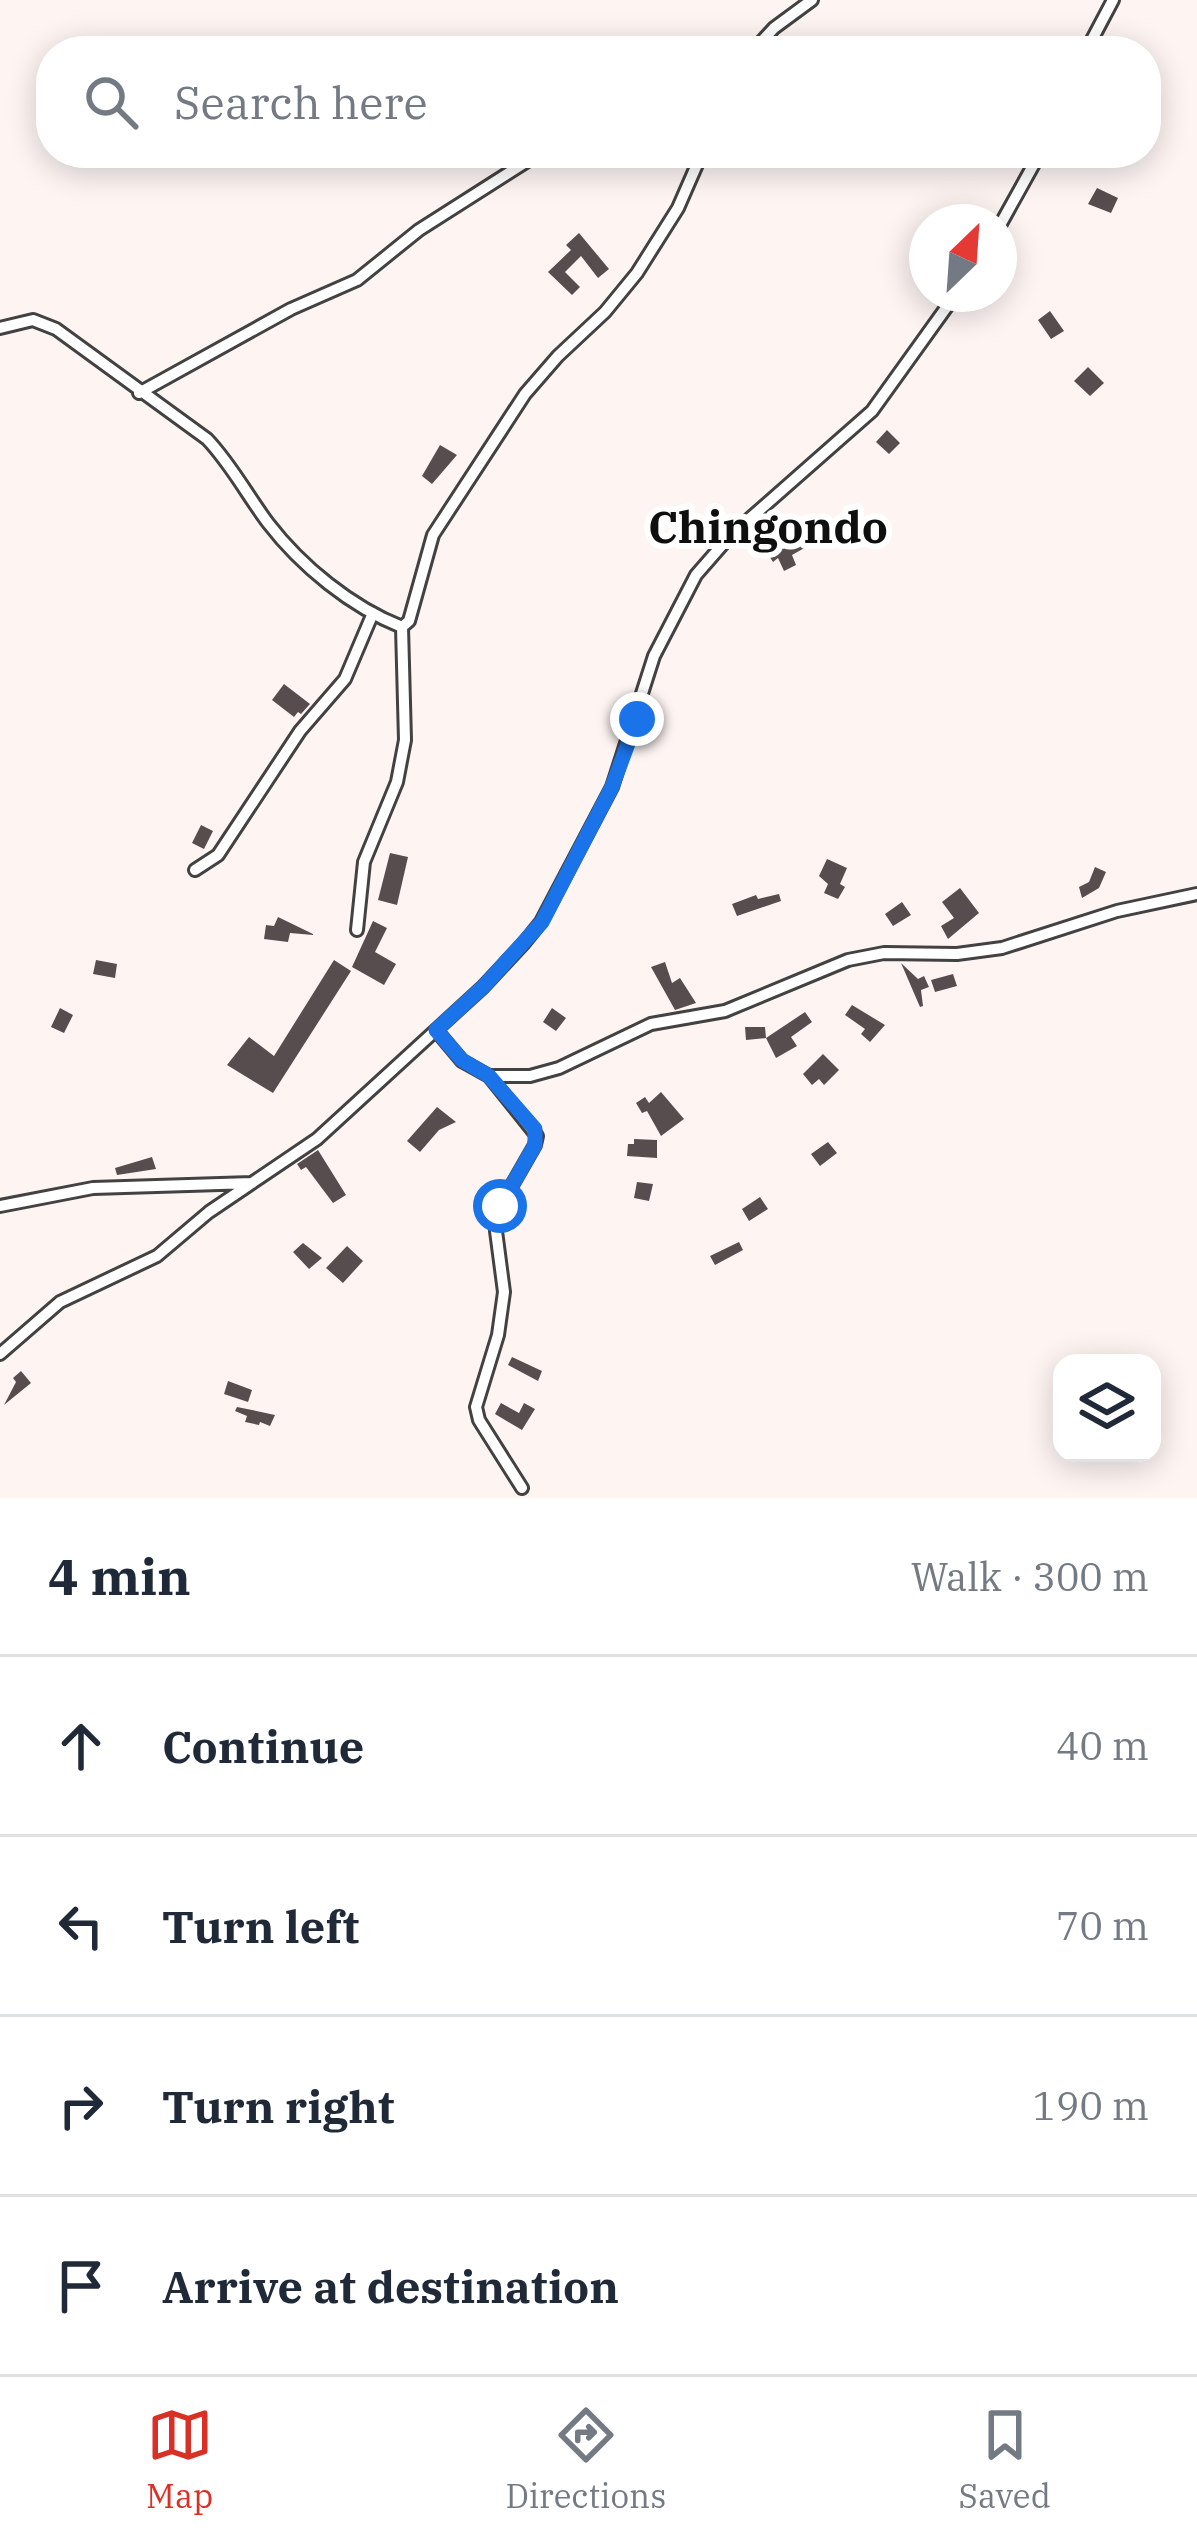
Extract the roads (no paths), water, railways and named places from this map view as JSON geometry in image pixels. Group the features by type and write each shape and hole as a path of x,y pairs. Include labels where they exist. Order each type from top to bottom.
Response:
{"street":[{"path":"767,36 812,0"},
{"path":"1094,36 1113,0"},
{"path":"140,393 291,309 356,280 419,230 516,168"},
{"path":"402,626 409,621 433,536 525,394 638,273 678,208 695,168"},
{"path":"1012,204 1032,168"},
{"path":"0,1354 60,1302 157,1256 209,1212 317,1139 483,987 542,922 612,787 654,656 696,575 774,495 872,411 943,312"},
{"path":"0,328 23,321 45,324 207,439 227,460 272,529 340,593 402,626"},
{"path":"195,870 218,855 300,731 345,679 373,613"},
{"path":"357,930 364,862 397,782 405,740 402,626"},
{"path":"489,1076 530,1076 559,1068 650,1024 725,1011 848,960 884,953 957,954 1002,947 1117,910 1197,894"},
{"path":"436,1030 462,1060 489,1076 537,1136 500,1206 496,1231 504,1292 476,1407 479,1420 522,1488"},
{"path":"0,1206 93,1188 255,1183"}],"district":[{"name":"Chingondo","path":"768,527"}]}
